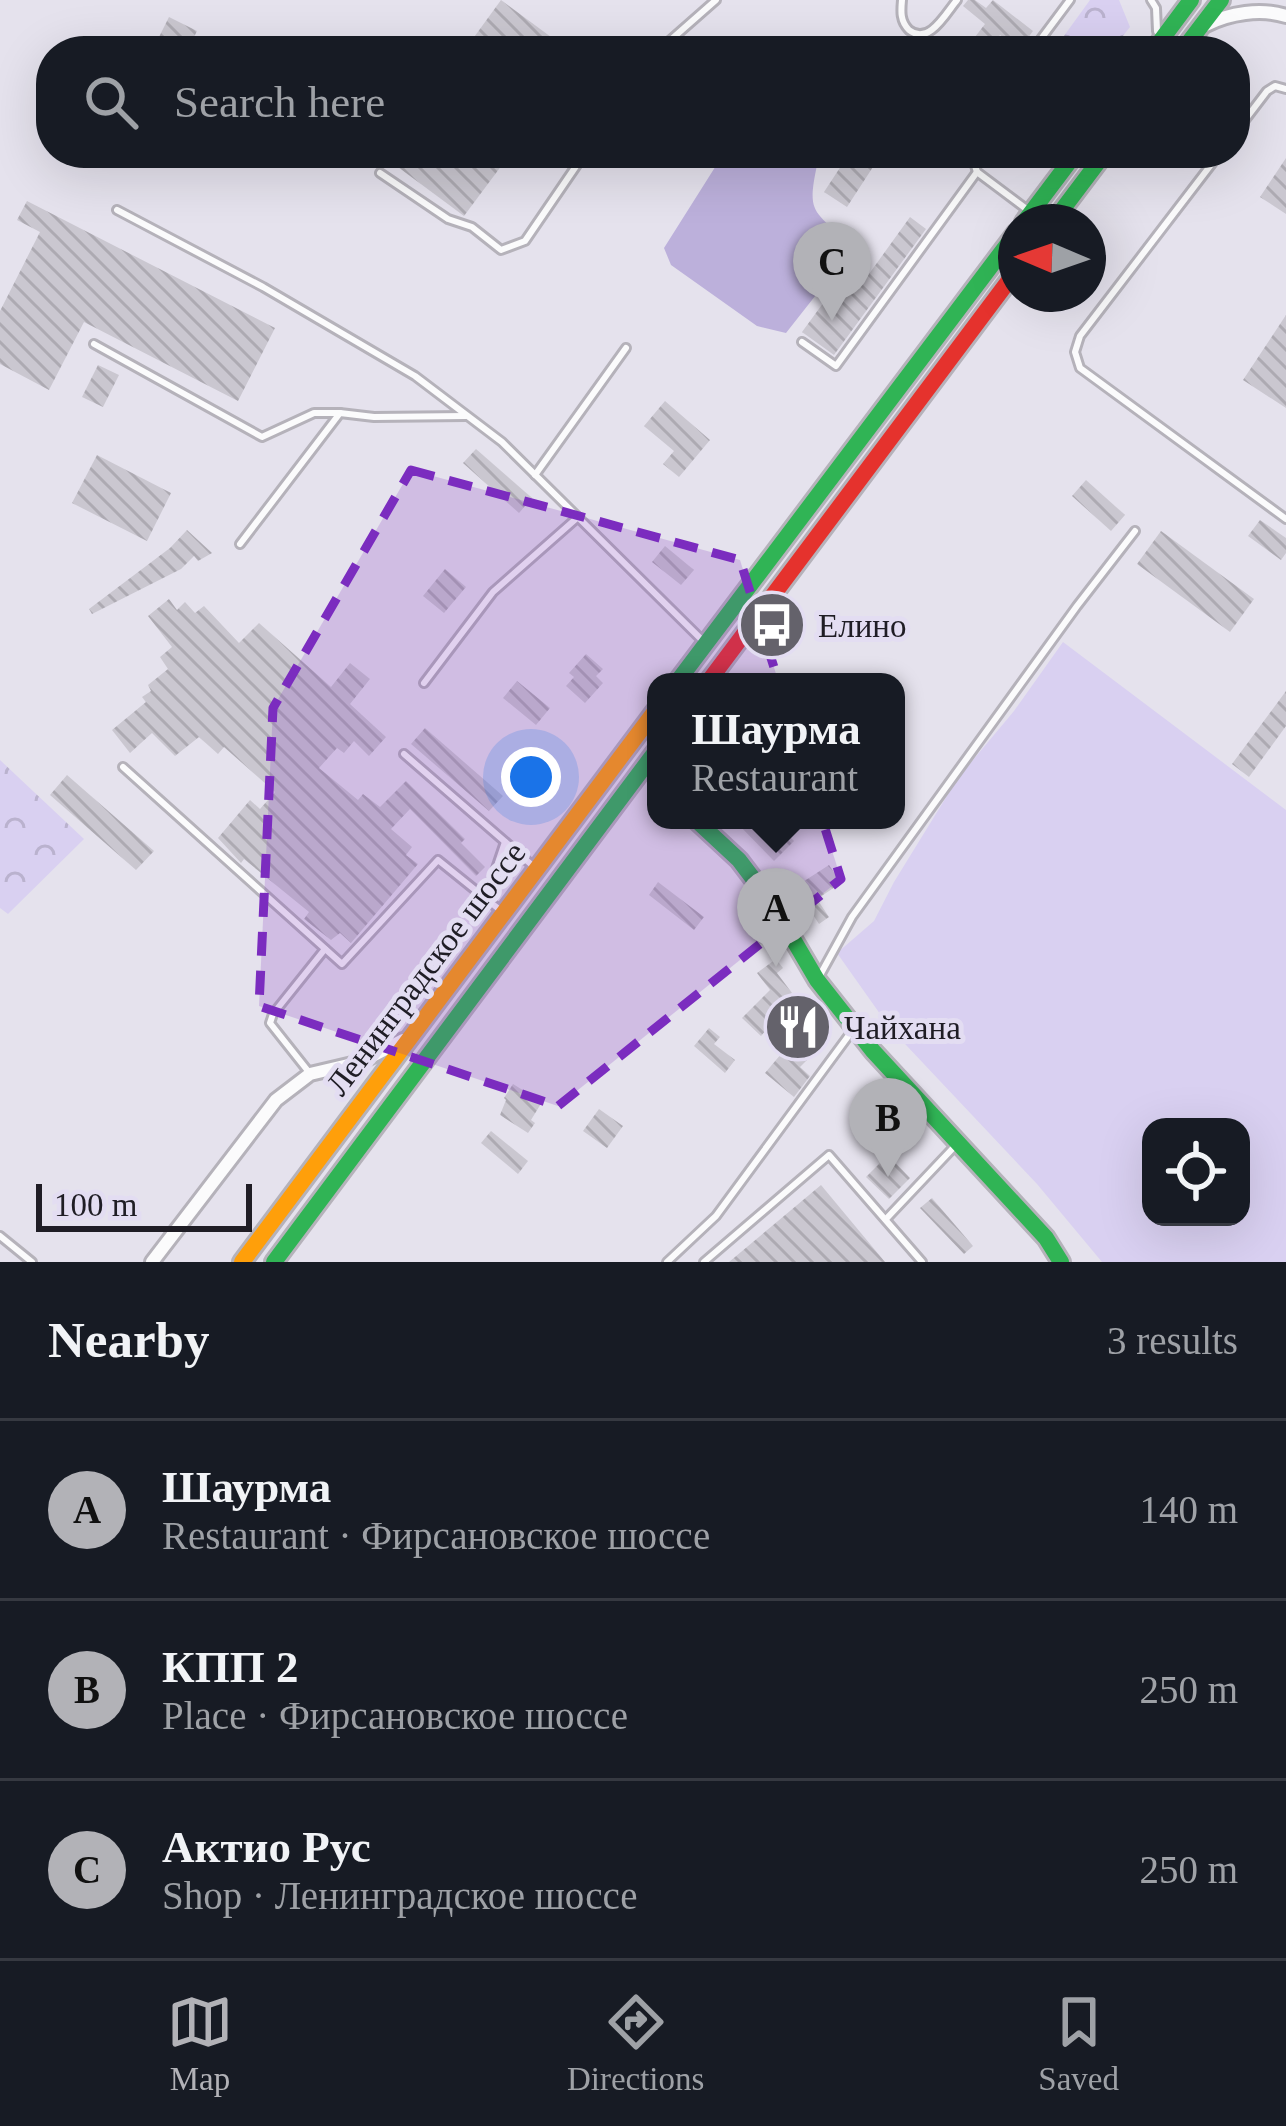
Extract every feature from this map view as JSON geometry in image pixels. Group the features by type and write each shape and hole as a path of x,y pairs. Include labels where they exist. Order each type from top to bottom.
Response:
{"main road":[{"path":"1164,36 1191,0"},
{"path":"1193,36 1221,0"},
{"path":"1038,204 1065,168"},
{"path":"1067,204 1094,168"},
{"path":"684,673 998,256"},
{"path":"715,673 998,295"},
{"name":"Ленинградское шоссе","path":"242,1262 647,722"},
{"name":"Ленинградское шоссе","path":"274,1262 647,763"},
{"path":"639,773 647,780"},
{"path":"706,829 739,860 817,980 855,1027 1046,1238 1061,1262"}],"street":[{"path":"1198,30 1229,15 1279,10"},
{"path":"152,1262 276,1100 310,1074 362,1062 413,1032"}],"lane":[{"path":"675,36 716,0"},
{"path":"902,0 906,26 924,35 957,0"},
{"path":"1043,36 1070,0"},
{"path":"1151,0 1156,8 1155,36"},
{"path":"1250,113 1274,86 1286,88"},
{"path":"380,173 448,219 472,227 501,250 526,241 575,168"},
{"path":"976,168 1013,204"},
{"path":"1209,168 1081,336 1075,352 1080,368 1286,519"},
{"path":"802,342 836,367 977,172"},
{"path":"117,210 416,376 502,442 706,644"},
{"path":"94,344 262,437 314,413 467,416"},
{"path":"535,475 626,348"},
{"path":"240,544 340,413"},
{"path":"424,683 493,592 578,517"},
{"path":"817,980 852,917 1135,531"},
{"path":"404,754 536,869"},
{"path":"123,767 341,964 438,860 503,912"},
{"path":"486,898 506,842"},
{"path":"310,1074 270,1023 325,949"},
{"path":"667,1262 716,1216 855,1027"},
{"path":"886,1220 958,1143"},
{"path":"704,1262 829,1155 922,1262"},
{"path":"0,1236 32,1262"}],"highlighted area":[{"path":"411,470 740,560 841,879 558,1106 259,1006 273,708"}],"green space":[{"path":"1090,0 1119,0 1130,27 1123,36 1064,36"},
{"path":"1063,642 1286,810 1286,1262 1102,1262 1037,1184 890,1028 837,953 874,921 958,778"},
{"path":"0,760 84,839 8,914 0,908"}],"shaded area":[{"path":"715,168 817,168 815,209 846,241 845,258 786,333 757,326 671,265 664,248"}],"building":[{"path":"501,0 550,36 475,36"},
{"path":"975,0 986,8 993,0 1033,31 1029,36 976,36 985,24 963,6"},
{"path":"169,17 197,31 194,36 160,36"},
{"path":"1286,158 1286,214 1260,197"},
{"path":"399,168 500,168 464,216"},
{"path":"840,168 872,168 847,207 824,192"},
{"path":"27,201 275,328 238,401 84,322 49,390 0,364 0,311 40,232 17,220"},
{"path":"910,217 926,229 834,355 802,332 840,280 856,292"},
{"path":"1286,315 1286,408 1243,380"},
{"path":"98,365 119,375 103,407 82,397"},
{"path":"665,401 710,440 679,477 663,464 674,451 644,426"},
{"path":"476,449 532,498 519,513 463,463"},
{"path":"97,455 171,493 147,541 72,503"},
{"path":"1086,480 1125,515 1111,531 1072,496"},
{"path":"1260,520 1286,538 1281,560 1248,536"},
{"path":"187,530 212,553 198,561 194,556 181,569 92,614 89,609"},
{"path":"1161,531 1254,599 1230,632 1137,564"},
{"path":"665,546 694,570 681,585 652,562"},
{"path":"445,569 466,587 444,613 423,596"},
{"path":"169,599 177,610 185,602 195,613 204,606 239,643 259,623 331,687 350,663 370,679 350,704 386,737 369,756 354,741 344,753 337,748 319,768 358,800 363,794 380,807 406,781 465,839 461,843 485,867 476,876 410,809 391,829 412,847 406,855 418,864 351,943 340,933 331,940 304,919 309,912 244,859 241,863 218,838 250,800 260,809 275,792 224,747 218,754 199,737 175,756 152,733 130,753 112,730 146,702 142,697 151,691 148,685 168,669 160,657 172,647 148,616"},
{"path":"586,654 603,669 596,676 603,683 585,703 566,686 574,677 569,673"},
{"path":"517,681 550,708 536,725 503,698"},
{"path":"1286,691 1286,726 1249,777 1232,764"},
{"path":"425,728 503,796 489,811 411,744"},
{"path":"67,775 154,851 136,870 50,795"},
{"path":"743,829 783,829 794,841 774,861"},
{"path":"829,865 841,883 817,899 829,917 819,924 795,887"},
{"path":"658,882 704,917 694,930 649,895"},
{"path":"776,959 783,968 777,973 792,993 775,1005 821,1046 800,1067 810,1076 794,1097 765,1073 787,1047 768,1028 761,1036 742,1018 770,990 757,973"},
{"path":"709,1028 720,1037 714,1044 735,1060 725,1073 694,1046"},
{"path":"513,1084 542,1102 528,1133 500,1115"},
{"path":"599,1109 623,1126 607,1148 583,1131"},
{"path":"491,1131 528,1161 518,1174 481,1143"},
{"path":"888,1155 910,1178 889,1199 866,1177"},
{"path":"821,1185 885,1262 729,1262 772,1226"},
{"path":"932,1198 973,1246 964,1254 920,1208"}],"traffic: fast":[{"path":"1164,36 1191,0"},
{"path":"1193,36 1221,0"},
{"path":"1038,204 1065,168"},
{"path":"1067,204 1094,168"},
{"path":"684,673 998,257"},
{"path":"274,1262 647,763"},
{"path":"706,829 739,860 773,905 817,980 873,1051 1046,1238 1061,1262"}],"traffic: slow":[{"path":"242,1262 647,722"}],"traffic: jam":[{"path":"715,673 998,295"}],"place":[{"name":"Актио Рус","path":"832,321"},
{"name":"Елино","path":"772,625"},
{"name":"Шаурма","path":"776,967"},
{"name":"Чайхана","path":"798,1027"},
{"name":"КПП 2","path":"888,1177"}]}
